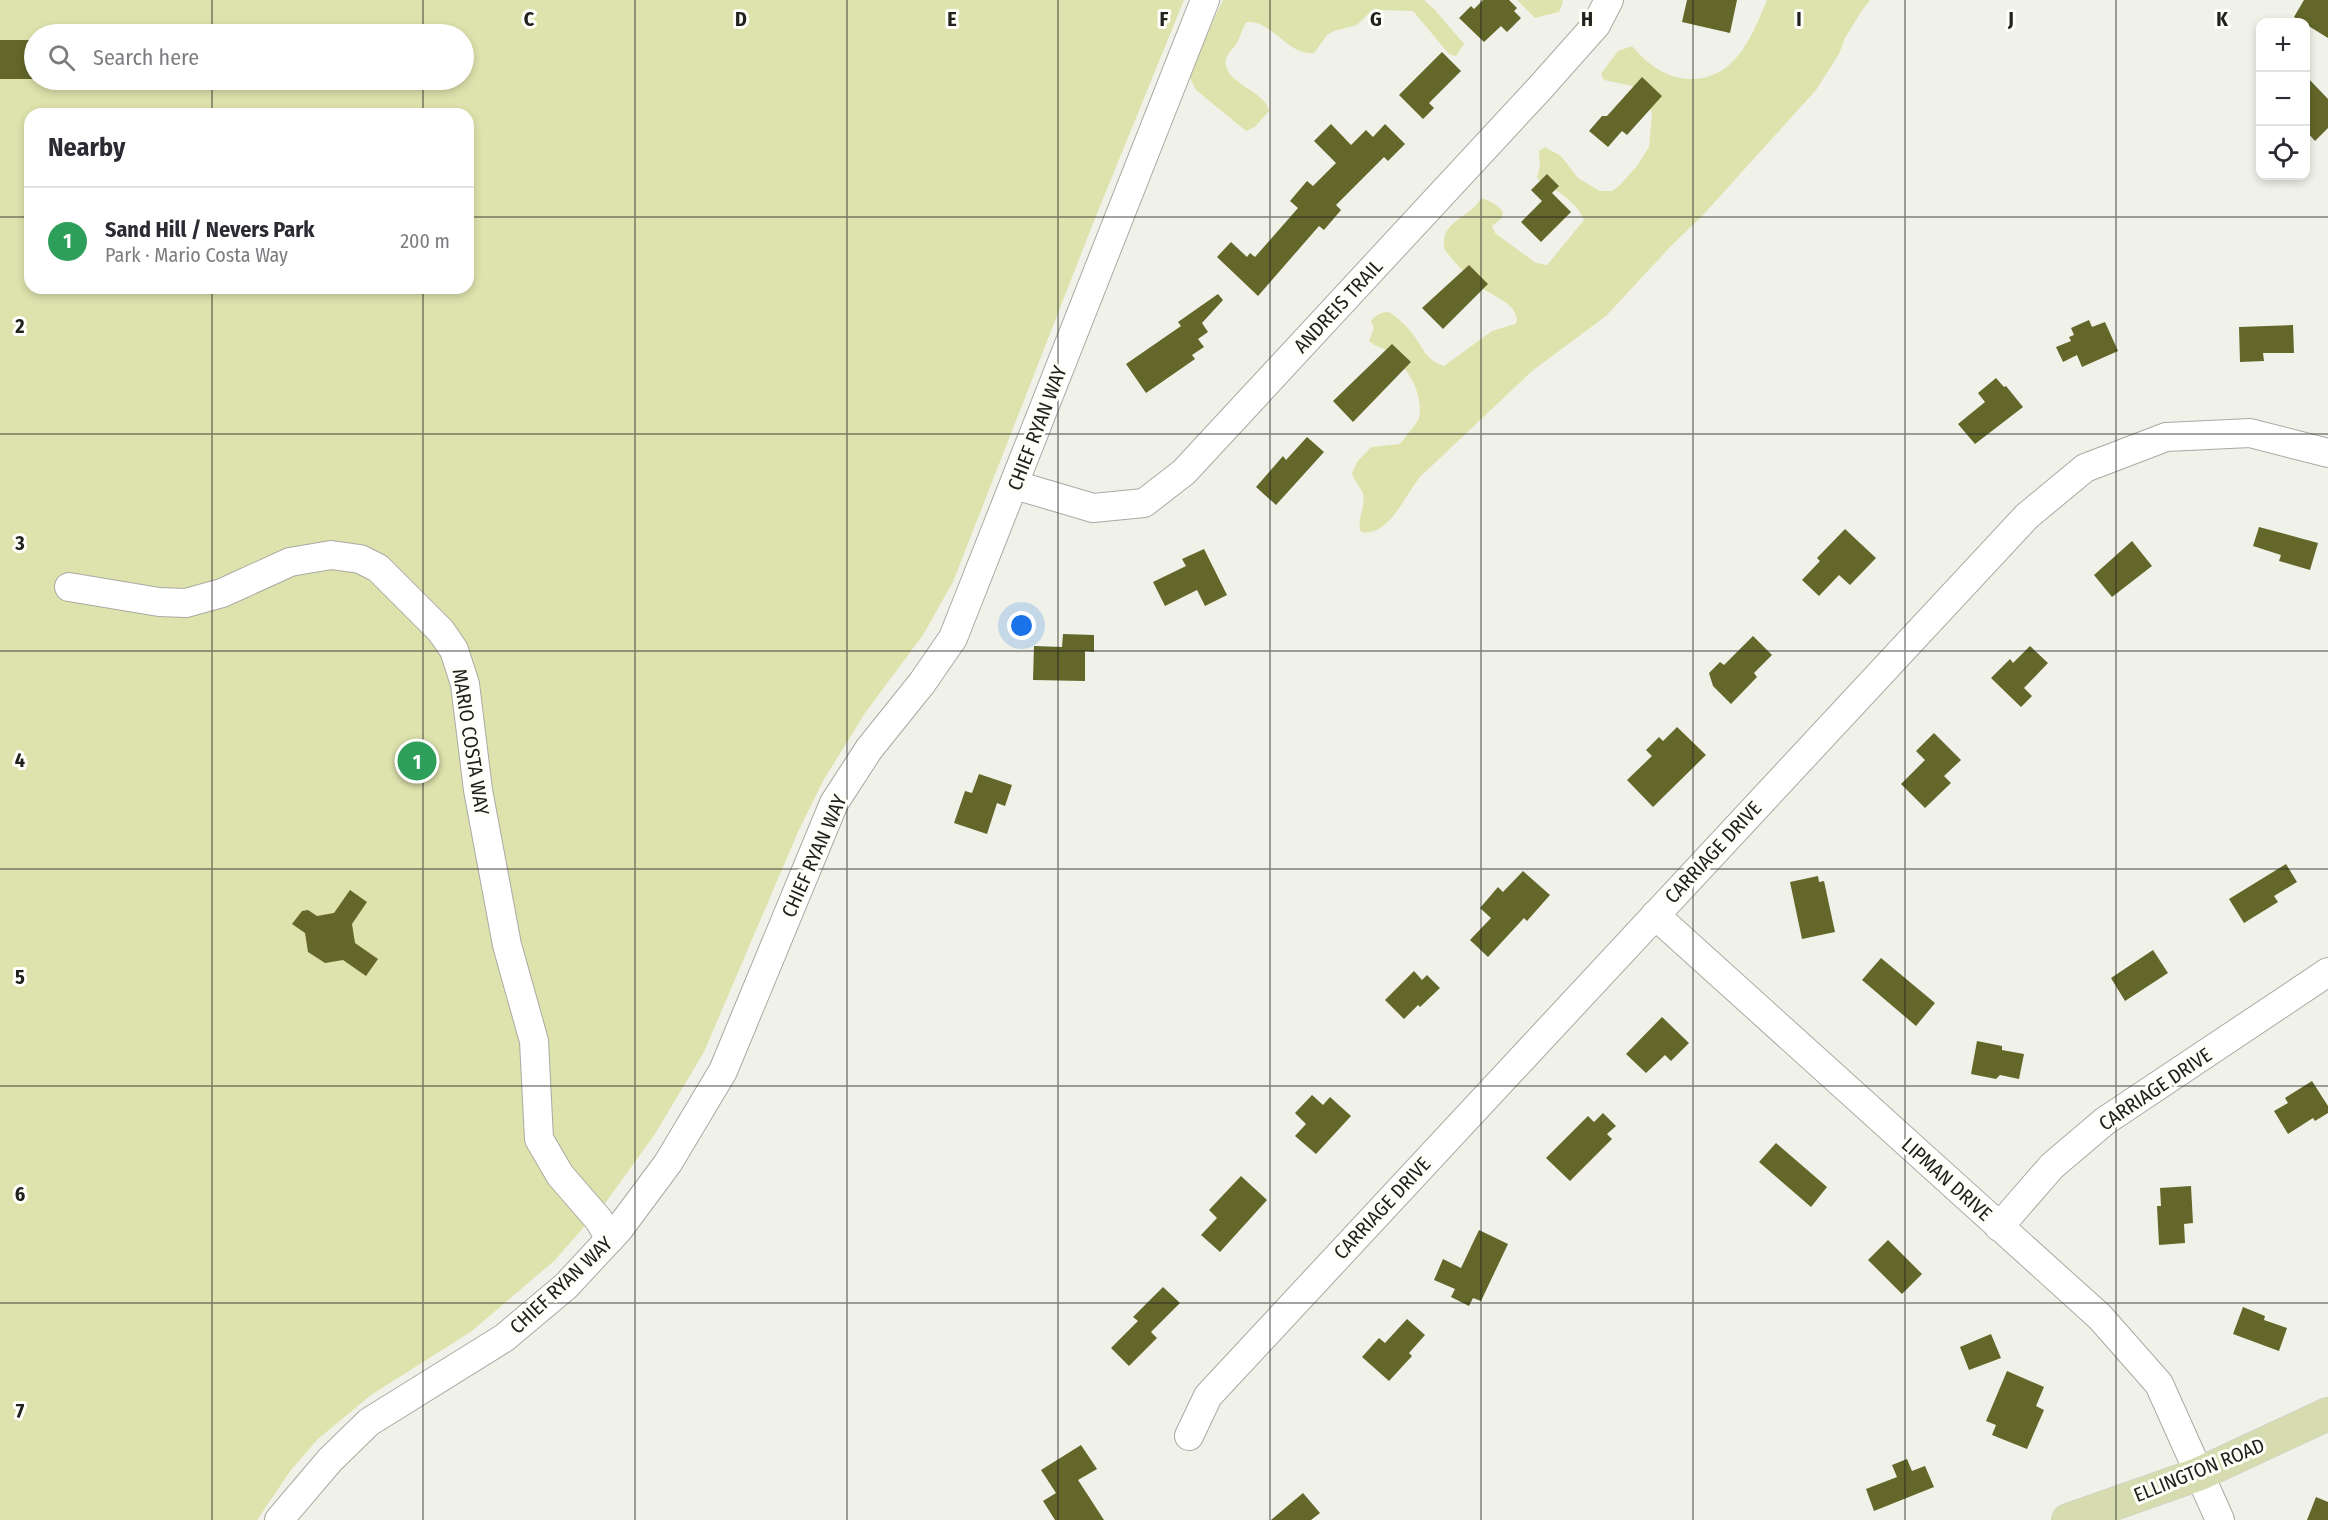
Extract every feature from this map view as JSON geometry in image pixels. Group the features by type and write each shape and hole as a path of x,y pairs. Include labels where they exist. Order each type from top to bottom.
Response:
{"main road":[{"name":"ELLINGTON ROAD","path":"2068,1520 2199,1474 2328,1414"}],"street":[{"name":"CHIEF RYAN WAY","path":"279,1520 330,1460 369,1422 504,1338 566,1286 610,1239 668,1163 723,1071 834,803 868,749 922,682 953,638 1205,0"},
{"name":"ANDREIS TRAIL","path":"1015,485 1093,508 1144,502 1184,472 1540,88 1596,25 1609,0"},
{"name":"CARRIAGE DRIVE","path":"1189,1436 1208,1396 2027,516 2085,468 2166,437 2250,433 2328,453"},
{"name":"MARIO COSTA WAY","path":"69,587 159,602 186,603 222,593 290,562 330,555 360,559 378,568 441,631 454,650 465,684 478,790 507,945 534,1041 539,1139 560,1175 599,1220 610,1239"},
{"name":"LIPMAN DRIVE","path":"1655,915 2100,1317 2159,1384 2220,1520"},
{"name":"CARRIAGE DRIVE","path":"2000,1227 2052,1166 2105,1121 2328,972"}],"green space":[{"path":"0,0 1184,0 1094,221 953,582 923,635 865,713 823,781 798,832 704,1052 655,1134 606,1202 554,1261 472,1331 371,1395 318,1439 291,1470 257,1520 0,1520"},
{"path":"1223,0 1424,0 1464,44 1456,56 1449,54 1413,11 1376,10 1357,25 1327,35 1314,53 1296,49 1264,26 1247,22 1226,59 1226,67 1230,74 1260,97 1269,111 1255,127 1246,131 1196,90 1190,78 1203,41"},
{"path":"1517,0 1562,0 1563,2 1559,12 1535,18"},
{"path":"1767,0 1870,0 1845,38 1839,54 1816,90 1704,214 1606,316 1532,371 1421,476 1388,522 1371,532 1361,532 1363,494 1352,473 1357,462 1371,447 1400,444 1418,420 1420,409 1413,381 1402,365 1389,352 1369,341 1374,328 1371,321 1380,314 1391,313 1410,330 1432,360 1444,366 1492,331 1515,324 1517,321 1513,309 1476,283 1445,250 1444,242 1447,231 1482,198 1502,210 1501,219 1492,226 1495,233 1536,263 1547,265 1584,220 1569,200 1537,178 1540,165 1539,151 1545,147 1561,156 1578,178 1600,191 1612,191 1637,166 1649,147 1652,113 1649,106 1632,86 1604,80 1601,74 1618,51 1632,46 1644,59 1666,73 1691,79 1707,77 1720,72 1740,53 1755,28"}],"building":[{"path":"1483,0 1509,0 1517,8 1514,11 1521,18 1507,32 1501,26 1484,42 1459,18 1471,6 1474,9"},
{"path":"1687,0 1737,0 1730,33 1682,22"},
{"path":"2304,0 2328,0 2328,38 2310,27 2310,18 2294,17"},
{"path":"0,40 24,40 24,79 0,79"},
{"path":"1442,52 1461,71 1429,103 1434,108 1423,119 1399,95"},
{"path":"1642,77 1662,96 1627,135 1622,131 1608,147 1589,131 1602,116 1607,116"},
{"path":"2310,80 2328,99 2328,128 2315,141 2310,135"},
{"path":"1331,124 1351,145 1366,130 1373,137 1385,124 1405,144 1388,161 1384,157 1336,205 1341,210 1324,230 1319,226 1258,296 1217,257 1231,242 1247,257 1250,253 1255,257 1298,208 1290,201 1307,181 1313,186 1336,163 1314,141"},
{"path":"1547,174 1559,186 1552,193 1571,212 1541,242 1521,222 1542,201 1531,190"},
{"path":"1469,265 1488,284 1443,329 1422,308"},
{"path":"1218,294 1223,300 1202,323 1208,332 1198,339 1204,347 1192,355 1195,359 1146,393 1126,364 1181,326 1178,322"},
{"path":"2089,320 2092,327 2105,322 2118,351 2082,367 2077,355 2063,362 2056,347 2071,341 2069,337 2074,335 2071,328"},
{"path":"2293,325 2294,353 2263,353 2264,361 2240,362 2239,327"},
{"path":"1392,344 1411,362 1353,422 1333,401"},
{"path":"1996,378 2004,387 2006,386 2023,407 1975,444 1958,424 1985,402 1978,393"},
{"path":"1307,437 1324,452 1276,505 1256,487 1283,456 1286,460"},
{"path":"2259,527 2318,543 2310,570 2279,561 2281,555 2253,546"},
{"path":"1845,529 1876,558 1850,585 1839,575 1819,596 1802,580 1820,561 1817,558"},
{"path":"2132,541 2152,566 2112,597 2094,575"},
{"path":"1204,549 1227,595 1205,606 1197,590 1165,606 1153,582 1186,566 1182,559"},
{"path":"1063,634 1094,635 1094,652 1085,651 1085,681 1033,680 1034,646 1062,647"},
{"path":"1753,636 1772,655 1754,673 1757,677 1731,704 1713,686 1709,673 1720,662 1724,665"},
{"path":"2030,646 2048,663 2024,688 2032,696 2021,707 1991,678 2010,659 2013,663"},
{"path":"1677,727 1706,755 1653,807 1627,780 1652,756 1646,750 1659,737 1663,741"},
{"path":"1934,733 1961,760 1944,776 1951,783 1925,808 1901,784 1925,760 1916,751"},
{"path":"979,774 1012,785 1005,806 997,803 987,834 954,823 965,791 972,793"},
{"path":"2286,864 2297,882 2274,896 2278,902 2244,923 2229,899"},
{"path":"1523,871 1550,895 1527,921 1524,918 1488,957 1470,940 1491,918 1480,908 1498,887 1503,892"},
{"path":"1818,876 1819,882 1824,881 1835,932 1802,939 1790,882"},
{"path":"350,890 367,902 352,924 355,943 378,959 366,976 343,960 325,963 308,952 305,933 292,924 302,911 308,910 317,916 334,913"},
{"path":"2153,950 2168,973 2125,1001 2111,978"},
{"path":"1881,958 1935,1003 1916,1026 1862,980"},
{"path":"1414,971 1422,980 1427,975 1440,988 1404,1019 1385,1000"},
{"path":"1662,1017 1689,1043 1671,1061 1665,1055 1646,1073 1626,1054"},
{"path":"1977,1041 2002,1046 2002,1050 2024,1054 2019,1079 2000,1075 1996,1079 1971,1074"},
{"path":"2312,1081 2328,1106 2328,1113 2315,1121 2313,1118 2288,1134 2274,1111 2288,1103 2285,1098"},
{"path":"1312,1095 1323,1105 1330,1097 1351,1116 1316,1154 1295,1136 1306,1124 1295,1113"},
{"path":"1603,1113 1616,1126 1607,1134 1612,1139 1570,1181 1546,1158 1588,1116 1594,1122"},
{"path":"1776,1143 1827,1187 1811,1207 1759,1162"},
{"path":"1241,1176 1267,1200 1220,1252 1201,1235 1217,1218 1209,1210"},
{"path":"2191,1186 2193,1223 2184,1224 2185,1243 2159,1245 2157,1206 2161,1206 2160,1188"},
{"path":"1479,1230 1508,1244 1481,1301 1473,1298 1469,1306 1451,1297 1455,1289 1434,1280 1443,1259 1461,1268"},
{"path":"1888,1240 1922,1274 1902,1294 1868,1260"},
{"path":"1163,1287 1180,1303 1151,1332 1157,1338 1129,1366 1111,1348 1138,1321 1133,1317"},
{"path":"2243,1307 2265,1316 2264,1320 2287,1328 2279,1351 2233,1334"},
{"path":"1407,1319 1425,1335 1409,1353 1412,1356 1389,1381 1362,1357 1379,1338 1385,1343"},
{"path":"1991,1334 2001,1358 1969,1370 1960,1347"},
{"path":"2007,1371 2044,1387 2036,1406 2044,1410 2027,1449 1992,1435 1996,1425 1986,1421"},
{"path":"1081,1445 1097,1469 1078,1480 1104,1520 1055,1520 1043,1501 1056,1493 1041,1470"},
{"path":"1907,1459 1912,1471 1925,1466 1934,1487 1874,1511 1866,1489 1897,1477 1892,1465"},
{"path":"1303,1493 1320,1513 1311,1520 1271,1520"},
{"path":"2316,1497 2328,1502 2328,1520 2307,1520"}],"place":[{"name":"Sand Hill / Nevers Park","path":"417,761"}]}
